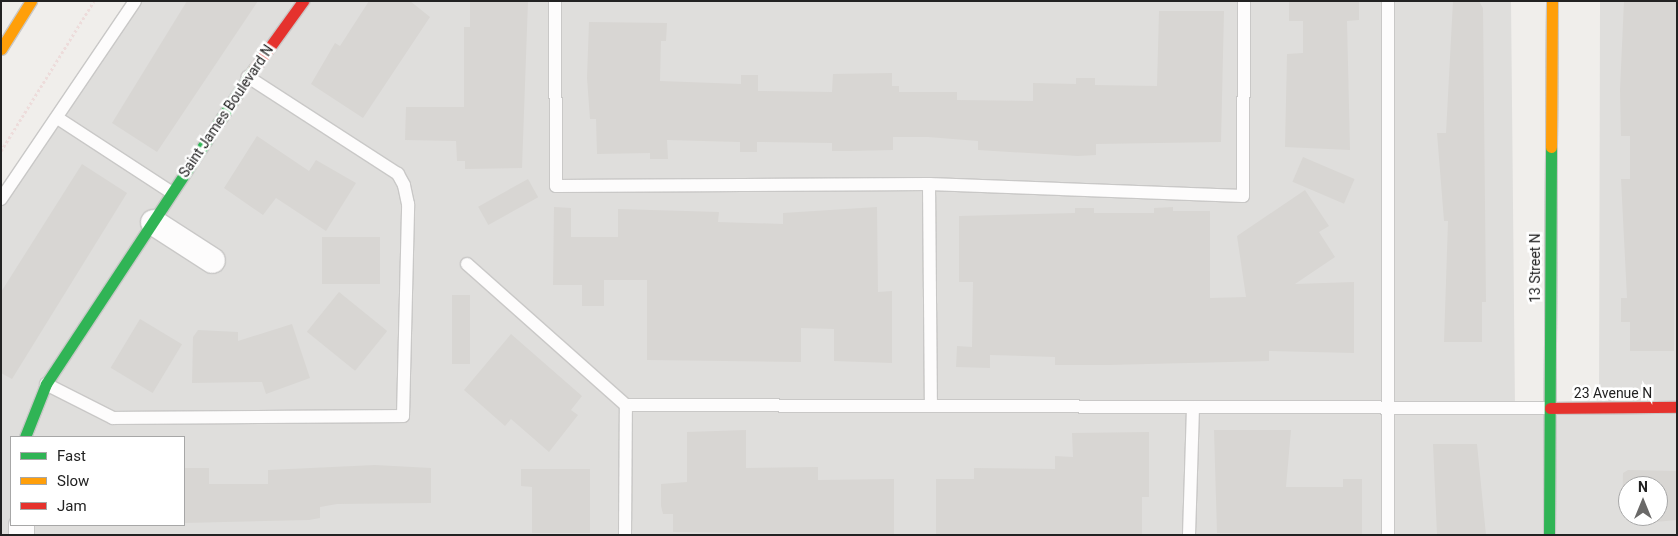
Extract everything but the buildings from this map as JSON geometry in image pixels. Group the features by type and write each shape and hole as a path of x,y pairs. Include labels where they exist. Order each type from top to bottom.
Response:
{"street":[{"path":"1,49 31,1"},
{"name":"Saint James Boulevard N","path":"25,436 46,384 248,77 303,1"},
{"name":"13 Street N","path":"1549,535 1552,1"},
{"path":"153,222 212,260"},
{"name":"23 Avenue N","path":"1550,408 1677,407"}],"lane":[{"path":"1,199 59,119 135,1"},
{"path":"555,1 556,186 928,184 1243,196 1244,1"},
{"path":"1388,1 1388,535"},
{"path":"46,384 113,418 403,416 408,204 404,185 398,174 248,77"},
{"path":"59,119 171,192"},
{"path":"928,184 931,406"},
{"path":"467,264 626,405 1550,408"},
{"path":"625,535 626,405"},
{"path":"1189,535 1193,407"}],"path":[{"path":"1,151 94,1"}],"shaded area":[{"path":"127,1 1511,1 1515,408 1599,407 1600,1 1677,1 1677,535 1,535 1,190"}],"traffic: fast":[{"path":"25,436 46,384 254,69"},
{"path":"1549,535 1551,147"}],"traffic: slow":[{"path":"1,49 31,1"},
{"path":"1551,147 1552,1"}],"traffic: jam":[{"path":"254,69 303,1"},
{"path":"1550,408 1677,407"}]}
